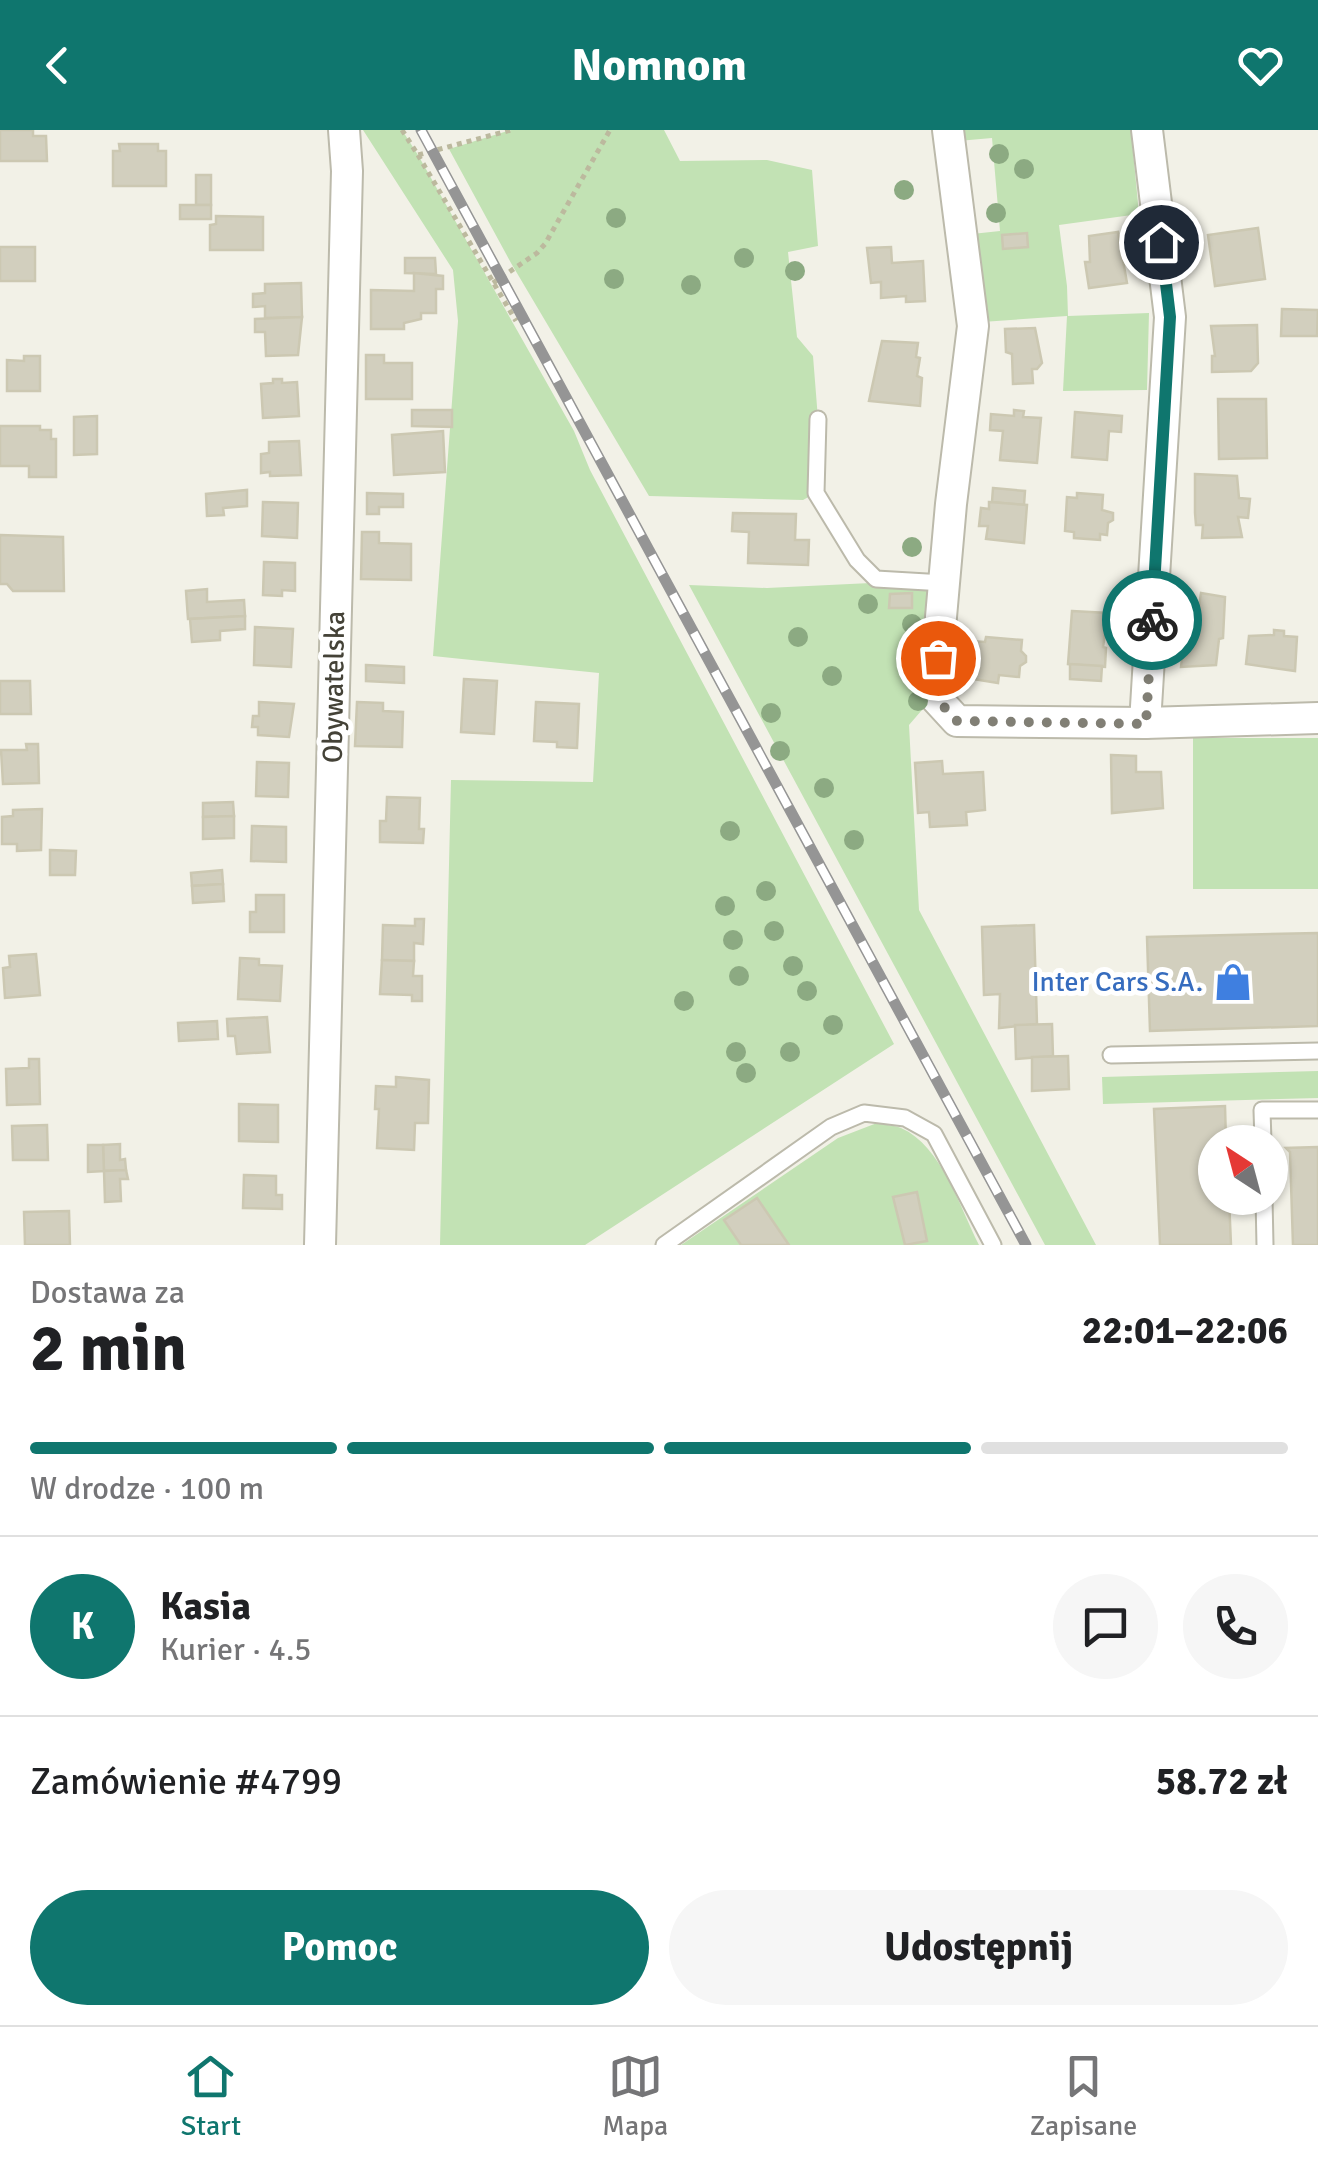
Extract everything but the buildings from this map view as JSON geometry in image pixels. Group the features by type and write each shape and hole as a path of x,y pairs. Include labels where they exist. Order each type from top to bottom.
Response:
{"street":[{"name":"Obywatelska","path":"320,1245 346,231 344,130"},
{"path":"948,130 973,326 934,696 957,721 1146,724 1318,718"},
{"path":"1146,724 1170,317 1147,130"}],"lane":[{"path":"818,419 816,494 857,560 876,579 944,583"},
{"path":"1112,1055 1318,1050"},
{"path":"1262,1125 1262,1110 1318,1110"},
{"path":"664,1245 831,1128 864,1113 905,1118 934,1134 993,1245"},
{"path":"1264,1215 1265,1245"}],"path":[{"path":"402,130 516,320"},
{"path":"418,155 512,130"},
{"path":"494,282 545,244 610,130"}],"green space":[{"path":"363,130 402,130 418,155 574,431 590,470 894,1044 585,1245 440,1245 451,780 593,782 599,673 433,656 458,321 453,270"},
{"path":"511,130 664,130 680,161 767,160 812,170 818,246 788,252 797,337 813,356 818,419 816,493 803,500 649,496 511,263 449,149"},
{"path":"958,130 1131,130 1139,214 1059,225 1068,316 1149,313 1147,390 1063,391 1067,316 982,322 972,234 1000,231 992,138 958,141"},
{"path":"944,583 934,696 909,725 919,910 1096,1245 1045,1245 689,585 767,588"},
{"path":"1193,738 1318,738 1318,889 1193,889"},
{"path":"1318,1071 1318,1098 1103,1104 1102,1077"},
{"path":"877,1123 901,1128 928,1149 948,1179 979,1245 681,1245 838,1138"}],"railway":[{"path":"421,130 1026,1245"}],"way so far":[{"path":"938,658 934,696 957,721 1146,724 1152,620"}],"place":[{"name":"Inter Cars S.A.","path":"1233,982"}],"route":[{"path":"1152,620 1170,317 1161,242"}]}
